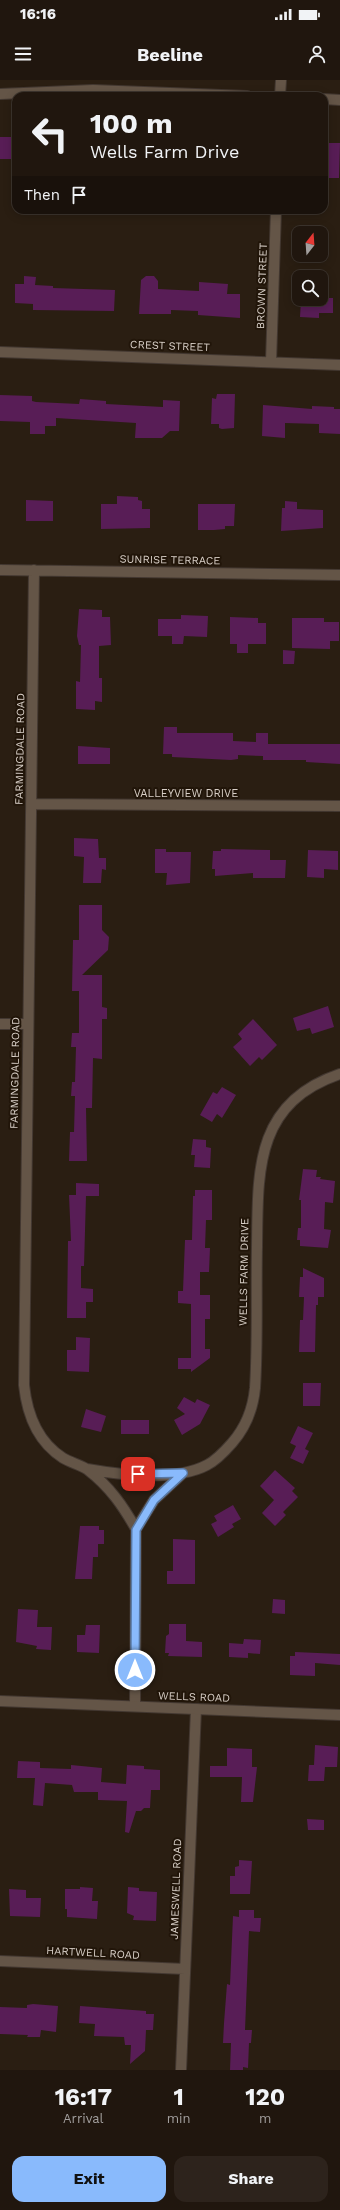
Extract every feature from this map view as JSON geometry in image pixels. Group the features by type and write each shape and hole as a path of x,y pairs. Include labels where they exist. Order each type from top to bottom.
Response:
{"street":[{"path":"280,92 281,80"},
{"path":"46,92 93,90 144,92"},
{"path":"0,94 12,93"},
{"path":"328,99 340,100"},
{"name":"BROWN STREET","path":"271,362 276,214"},
{"name":"CREST STREET","path":"0,352 340,365"},
{"name":"SUNRISE TERRACE","path":"0,570 340,575"},
{"name":"FARMINGDALE ROAD","path":"34,570 24,1391 30,1415 44,1440 61,1457 87,1469 115,1495 136,1530"},
{"name":"VALLEYVIEW DRIVE","path":"31,804 340,806"},
{"path":"0,1024 28,1024"},
{"name":"WELLS FARM DRIVE","path":"87,1469 133,1474 183,1473 206,1466 222,1454 243,1428 252,1406 255,1382 258,1184 261,1158 267,1141 280,1116 295,1099 314,1085 340,1074"},
{"name":"WELLS FARM DRIVE","path":"136,1530 154,1500 183,1473"},
{"path":"135,1706 136,1530"},
{"name":"WELLS ROAD","path":"0,1701 340,1715"},
{"name":"JAMESWELL ROAD","path":"181,2070 196,1709"},
{"name":"HARTWELL ROAD","path":"0,1961 185,1969"}],"building":[{"path":"0,137 12,137 11,159 0,159"},
{"path":"328,143 340,143 339,178 328,178"},
{"path":"24,276 36,277 35,285 53,286 53,288 115,290 114,311 33,310 33,304 15,303 15,284 24,284"},
{"path":"146,276 154,276 158,281 158,289 199,291 199,282 228,284 227,294 240,294 240,318 198,315 198,311 171,310 171,314 139,314 141,280"},
{"path":"328,298 333,298 333,313 319,313 319,318 300,317 301,306 328,306"},
{"path":"217,394 235,394 234,428 222,429 219,428 219,424 211,424 212,398 216,399"},
{"path":"0,395 32,396 32,401 36,402 79,404 80,399 106,401 106,404 163,407 163,400 180,401 179,431 170,431 162,438 135,438 136,423 56,418 56,426 45,426 45,434 30,434 30,422 0,421"},
{"path":"263,405 312,409 312,406 334,407 334,409 340,409 340,434 319,433 319,424 285,423 285,438 262,436"},
{"path":"117,496 138,497 138,500 142,501 142,509 150,509 150,528 101,529 101,504 117,504"},
{"path":"26,500 53,501 53,521 26,521"},
{"path":"285,501 297,502 297,509 323,510 323,528 281,531 282,508 285,508"},
{"path":"198,504 235,504 234,526 225,526 225,529 198,530"},
{"path":"79,609 102,610 102,617 110,617 111,645 99,646 99,678 102,678 102,702 95,701 95,710 76,709 76,681 80,682 81,645 79,645 77,636"},
{"path":"181,615 208,616 207,637 184,636 183,644 172,644 172,636 158,636 158,619 181,619"},
{"path":"230,617 258,618 258,623 266,623 266,644 248,644 248,653 237,653 237,644 230,644"},
{"path":"292,618 324,618 324,622 339,622 339,641 330,641 330,649 292,648"},
{"path":"283,650 295,651 294,664 283,664"},
{"path":"164,727 177,727 177,733 233,733 233,741 256,742 256,733 268,733 268,744 340,744 340,764 306,762 306,760 263,760 263,756 238,755 238,759 231,760 172,757 172,754 163,754"},
{"path":"78,746 110,748 110,764 78,764"},
{"path":"74,838 98,839 99,858 106,858 106,870 102,869 101,883 83,883 84,857 74,856"},
{"path":"155,849 166,849 166,852 191,852 190,883 166,885 167,873 155,873"},
{"path":"221,849 270,850 270,860 286,860 285,878 253,878 253,873 215,876 215,869 212,869 213,851 221,851"},
{"path":"308,850 338,851 338,870 324,869 324,878 307,877"},
{"path":"79,905 102,905 102,930 109,937 108,950 82,975 102,975 102,1007 107,1008 107,1019 102,1019 102,1059 93,1058 92,1108 86,1108 87,1161 69,1161 70,1132 74,1132 75,1096 71,1096 72,1082 75,1082 76,1047 71,1047 72,1033 79,1033 79,991 72,991 73,940 79,940"},
{"path":"328,1006 334,1027 312,1034 310,1028 297,1031 293,1018"},
{"path":"253,1019 277,1045 262,1060 259,1057 250,1066 233,1047 242,1039 238,1034"},
{"path":"222,1087 236,1095 222,1118 217,1114 212,1122 200,1115 213,1092 217,1094"},
{"path":"193,1139 206,1140 206,1147 211,1148 210,1168 194,1167 195,1155 191,1155"},
{"path":"303,1169 317,1170 316,1177 335,1181 333,1203 325,1202 324,1229 331,1230 328,1248 300,1246 300,1240 297,1240 298,1228 301,1228 301,1200 299,1200"},
{"path":"76,1183 99,1184 99,1196 86,1196 84,1266 81,1266 81,1288 93,1289 93,1302 86,1302 86,1318 67,1318 68,1241 71,1241 69,1195 76,1195"},
{"path":"195,1190 212,1190 212,1220 206,1220 205,1248 210,1248 209,1272 200,1272 200,1295 210,1295 210,1319 205,1319 205,1349 210,1349 210,1358 191,1372 191,1369 178,1369 178,1358 191,1358 191,1304 178,1303 178,1291 183,1291 185,1240 192,1240 193,1196 195,1196"},
{"path":"303,1268 324,1278 324,1297 318,1297 318,1305 316,1305 315,1352 299,1352 300,1320 303,1320 304,1297 299,1297 300,1277 303,1277"},
{"path":"76,1337 90,1338 89,1372 67,1371 67,1350 76,1350"},
{"path":"303,1383 321,1383 320,1406 303,1406"},
{"path":"184,1397 195,1403 197,1399 210,1405 200,1424 182,1435 174,1420 185,1414 177,1408"},
{"path":"86,1409 106,1416 101,1432 81,1427"},
{"path":"121,1420 149,1420 149,1434 121,1434"},
{"path":"298,1426 313,1433 305,1449 309,1451 303,1464 290,1458 296,1446 290,1443"},
{"path":"275,1470 295,1488 292,1491 298,1497 283,1512 286,1515 275,1526 262,1513 274,1500 260,1486"},
{"path":"233,1505 241,1519 232,1524 234,1527 218,1537 211,1524 217,1521 214,1516"},
{"path":"80,1526 99,1526 99,1530 104,1530 104,1544 98,1544 98,1557 93,1557 92,1579 75,1579"},
{"path":"173,1539 195,1540 195,1584 167,1584 167,1571 173,1571"},
{"path":"273,1599 285,1600 285,1614 272,1613"},
{"path":"18,1609 38,1610 37,1627 52,1627 51,1650 36,1649 37,1646 16,1642"},
{"path":"169,1624 186,1624 186,1641 202,1642 202,1657 168,1656 169,1653 165,1653 166,1636 169,1634"},
{"path":"86,1625 100,1625 99,1653 77,1652 77,1635 85,1635"},
{"path":"244,1639 261,1640 260,1654 248,1653 248,1658 229,1657 229,1643 243,1644"},
{"path":"295,1652 340,1654 340,1665 315,1663 315,1676 290,1675 290,1656 295,1656"},
{"path":"315,1745 338,1747 337,1767 325,1767 324,1781 308,1781 309,1765 314,1765"},
{"path":"227,1748 252,1749 252,1767 257,1767 253,1802 241,1802 242,1777 210,1777 210,1766 227,1766"},
{"path":"18,1761 40,1762 40,1768 71,1769 71,1765 102,1768 101,1782 126,1784 127,1765 144,1766 144,1769 160,1770 160,1790 151,1790 150,1808 144,1808 141,1811 136,1811 129,1833 125,1832 127,1801 98,1800 98,1792 74,1792 72,1785 45,1783 43,1806 33,1805 35,1778 17,1778"},
{"path":"307,1819 324,1820 324,1830 308,1830"},
{"path":"239,1860 252,1861 250,1894 230,1894 230,1876 235,1876 235,1867 239,1866"},
{"path":"80,1887 93,1888 92,1901 98,1901 97,1919 67,1917 67,1909 65,1909 65,1889 80,1889"},
{"path":"128,1887 139,1888 139,1891 157,1892 156,1921 133,1920 134,1916 127,1913"},
{"path":"9,1889 26,1890 26,1898 41,1898 40,1917 10,1916"},
{"path":"239,1910 254,1910 254,1918 261,1918 260,1932 249,1931 245,2030 252,2030 251,2043 249,2043 248,2068 243,2067 243,2070 230,2070 231,2043 223,2043 224,2023 227,1984 230,1985 233,1916 239,1917"},
{"path":"27,2005 58,2006 56,2032 41,2030 40,2037 0,2034 0,2007 27,2008"},
{"path":"80,2006 146,2011 146,2014 154,2014 153,2030 146,2030 145,2051 130,2064 131,2045 125,2045 124,2037 94,2036 95,2024 79,2023"}],"route":[{"path":"135,1670 136,1530 154,1500 183,1473 150,1475 138,1474"}]}
